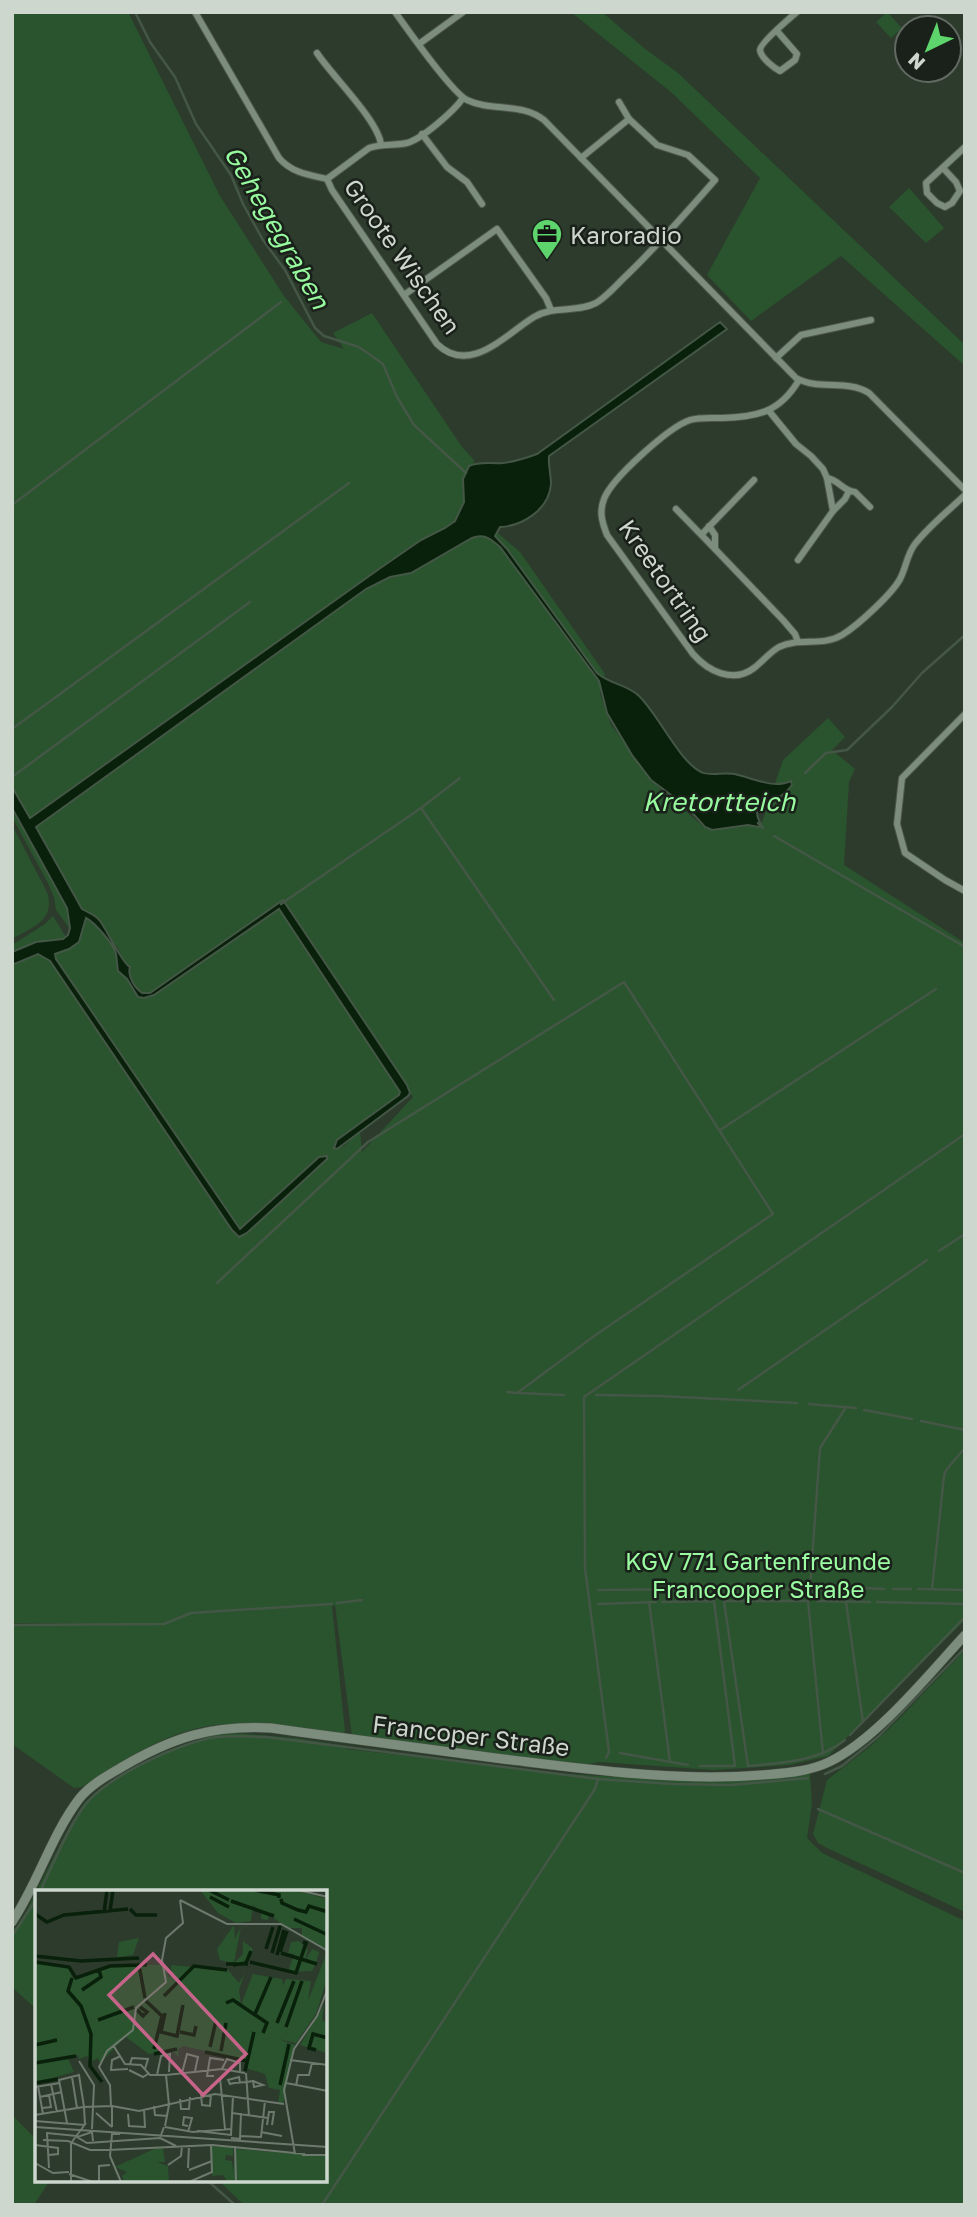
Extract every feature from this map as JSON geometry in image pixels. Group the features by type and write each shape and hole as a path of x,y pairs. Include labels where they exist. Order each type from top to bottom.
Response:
{"main road":[{"name":"Francoper Straße","path":"12,1922 81,1796 97,1783 150,1751 191,1734 232,1727 271,1728 584,1769 662,1776 743,1777 791,1772 829,1762 856,1745 905,1699 965,1635"}],"street":[{"path":"195,12 279,158 297,172 327,179 365,151 381,145 407,143 452,111 463,98"},
{"path":"395,12 463,98 481,104 521,108 546,122 799,380 812,384 855,387 869,393 965,492"},
{"path":"419,44 463,12"},
{"path":"777,31 797,54 795,60 780,71 760,51 762,45 797,12"},
{"path":"317,53 370,121 381,145"},
{"path":"581,158 629,119 619,102"},
{"name":"Groote Wischen","path":"327,179 437,344 457,356 467,356 482,352 532,318 551,310 579,308 597,302 662,241 715,180 688,155 657,145 629,119"},
{"path":"422,134 447,167 467,182 482,204"},
{"path":"943,168 956,182 960,191 956,200 945,206 930,197 925,186 928,180 965,147"},
{"path":"404,295 497,229 546,298 551,310"},
{"path":"776,358 801,335 871,320"},
{"path":"799,380 769,411 796,444 818,463 827,478 834,511"},
{"name":"Kreetortring","path":"769,411 748,416 696,419 683,424 652,447 614,484 604,499 601,516 607,535 693,654 708,668 722,674 743,674 779,648 798,642 820,643 831,640 855,625 897,584 915,545 965,492"},
{"path":"827,478 834,479 849,491 855,492 870,507"},
{"path":"702,534 754,480"},
{"path":"798,560 849,491"},
{"path":"676,509 783,620 798,642"},
{"path":"709,526 715,535 715,548"},
{"path":"965,714 902,778 897,824 905,853 965,891"}],"green space":[{"name":"KGV 771 Gartenfreunde Francooper Straße","path":"12,12 128,12 220,196 284,296 321,342 344,349 333,333 372,313 462,447 474,460 464,519 445,527 389,562 492,528 520,552 605,674 600,694 611,725 658,787 706,829 761,825 783,760 828,718 845,737 832,750 855,769 849,782 844,865 965,943 965,1620 828,1756 789,1765 713,1770 599,1762 583,1765 352,1736 335,1605 332,1606 345,1731 343,1735 260,1724 198,1728 156,1743 114,1766 92,1782 74,1788 12,1744 12,1624 120,1624 12,1623 12,965 38,954 50,961 239,1237 242,1228 240,1229 56,959 54,954 79,942 86,918 112,945 118,971 127,979 134,992 149,998 279,908 400,1092 339,1139 343,1147 360,1131 362,1152 413,1097 283,900 150,993 139,991 118,948 101,922 82,909 12,787"},
{"path":"571,12 602,12 678,73 965,345 965,366 841,256 751,321 707,275 760,178 672,93"},
{"path":"887,12 893,18 893,36 891,38 876,22"},
{"path":"909,188 944,228 926,243 889,207"},
{"path":"12,808 67,908 70,929 56,910 48,883 12,817"},
{"path":"12,825 47,892 49,902 41,922 12,939"},
{"path":"53,916 66,937 36,942 12,952 12,945"},
{"path":"965,1650 965,1912 827,1848 818,1843 813,1834 827,1780 872,1745"},
{"path":"233,1733 296,1738 346,1746 346,1749 567,1774 703,1782 810,1774 812,1803 807,1838 822,1853 965,1921 965,2205 244,2205 220,2182 327,2182 327,1890 37,1890 84,1803 106,1784 163,1752 209,1736"},
{"path":"35,1894 35,2008 12,1987 12,1932"},
{"path":"12,2115 35,2138 35,2182 49,2182 34,2205 12,2205"}],"water":[{"name":"Kretortteich","path":"720,322 727,329 549,456 551,484 545,502 525,520 500,527 495,536 597,673 639,696 693,766 709,774 733,774 771,784 791,781 792,785 785,793 758,809 761,824 759,827 748,825 712,830 705,827 687,807 651,780 632,755 607,713 599,681 500,547 490,539 480,536 411,573 390,577 366,589 36,827 82,909 100,921 130,967 132,981 142,993 150,993 283,900 407,1085 410,1093 408,1096 337,1149 334,1148 337,1140 400,1092 279,909 154,995 144,998 138,997 127,979 118,971 112,945 86,918 79,942 55,954 56,959 240,1229 319,1157 327,1156 327,1159 247,1233 239,1237 50,961 38,954 12,965 12,952 36,942 63,939 70,928 67,908 12,808 12,787 30,818 379,569 455,521 464,502 463,479 469,466 512,462 537,454"}],"waterway":[{"name":"Gehegegraben","path":"135,12 150,42 175,77 196,124 231,175 243,204 263,240 285,270 315,328 324,336 359,347 383,364 397,397 414,425 466,473"},
{"path":"12,505 281,302"},
{"path":"12,729 349,483"},
{"path":"12,777 250,602"},
{"path":"805,773 826,753 847,750 892,707 922,673 965,635"},
{"path":"421,808 460,778"},
{"path":"281,904 421,808 554,1000"},
{"name":"Kretortteich","path":"758,823 763,828"},
{"path":"774,836 965,947"},
{"path":"217,1283 368,1142 624,982 773,1214 597,1334 517,1393 507,1392"},
{"path":"720,1130 936,989"},
{"path":"606,1758 609,1752 585,1568 584,1397 965,1134"},
{"path":"939,1251 965,1234"},
{"path":"738,1390 927,1260"},
{"path":"519,1393 564,1395"},
{"path":"596,1395 797,1403"},
{"path":"809,1404 856,1408"},
{"path":"810,1588 820,1448 846,1407"},
{"path":"864,1410 912,1419"},
{"path":"921,1421 965,1430"},
{"path":"932,1589 944,1476 965,1448"},
{"path":"847,1587 884,1589"},
{"path":"598,1590 838,1588"},
{"path":"893,1589 911,1589"},
{"path":"918,1589 965,1590"},
{"path":"337,1603 362,1600"},
{"path":"662,1602 714,1601 735,1766 700,1766"},
{"path":"823,1754 808,1601 724,1601 748,1766 811,1757 823,1753 845,1740"},
{"path":"817,1601 870,1602"},
{"path":"649,1602 670,1762"},
{"path":"598,1604 656,1602"},
{"path":"846,1602 863,1722"},
{"path":"877,1602 965,1604"},
{"path":"12,1625 164,1624 191,1613 332,1604"},
{"path":"850,1735 965,1617"},
{"path":"825,1774 842,1766 878,1737 965,1648"},
{"path":"41,1890 70,1829 92,1797 107,1785 164,1753 218,1737 267,1737 598,1779 731,1785 808,1778"},
{"path":"620,1753 688,1765"},
{"path":"322,2205 595,1789 598,1779"},
{"path":"818,1809 965,1873"},
{"path":"12,1936 35,1901"},
{"path":"209,2182 235,2205"}],"place":[{"name":"Karoradio","path":"547,261"}]}
